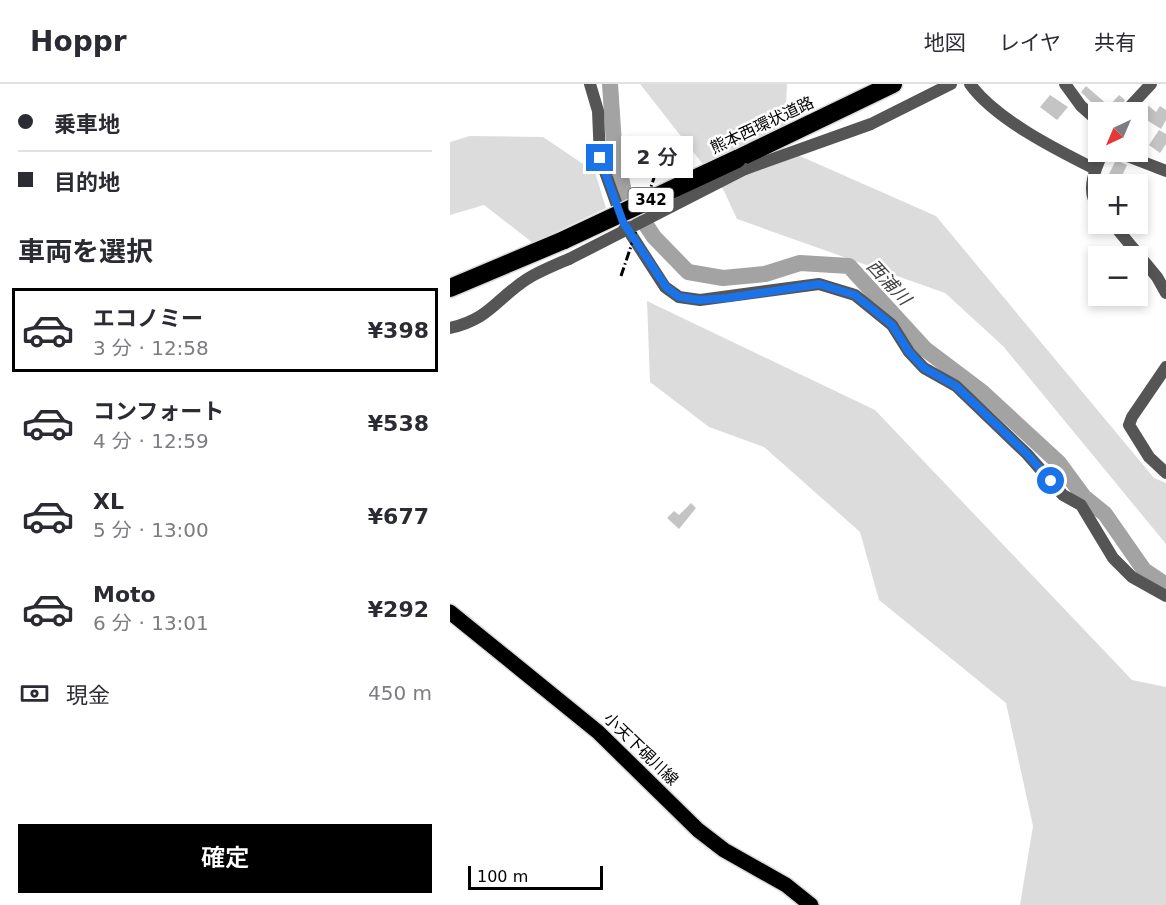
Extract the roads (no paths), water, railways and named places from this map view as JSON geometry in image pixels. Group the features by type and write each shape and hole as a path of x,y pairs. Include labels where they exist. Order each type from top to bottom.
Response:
{"highway":[{"name":"熊本西環状道路","path":"450,288 741,164 893,84"}],"main road":[{"name":"小天下硯川線","path":"450,612 598,732 698,830 724,850 786,885 811,905"}],"street":[{"path":"590,84 598,111 600,158 623,222 666,287 679,297 700,300 819,284 837,288 860,298 892,325 909,352 924,368 956,386 1027,454 1063,495 1081,505 1113,558 1132,577 1166,597"},
{"path":"450,328 471,323 494,308 526,280 569,259 741,164 871,124 951,84"},
{"path":"970,84 1014,123 1060,152 1095,169"},
{"path":"1065,84 1088,112"},
{"path":"1134,102 1151,84"},
{"path":"1094,174 1098,162"},
{"path":"1143,162 1166,171"},
{"path":"1121,234 1157,277 1166,293"},
{"path":"1166,367 1129,425 1149,457 1166,473"}],"waterway":[{"name":"西浦川","path":"610,84 614,144 624,192 654,237 688,272 723,278 765,274 800,263 849,266 925,349 982,392 1059,463 1084,497 1105,514 1144,570 1166,585"}],"railway":[{"path":"621,276 668,136"}]}
